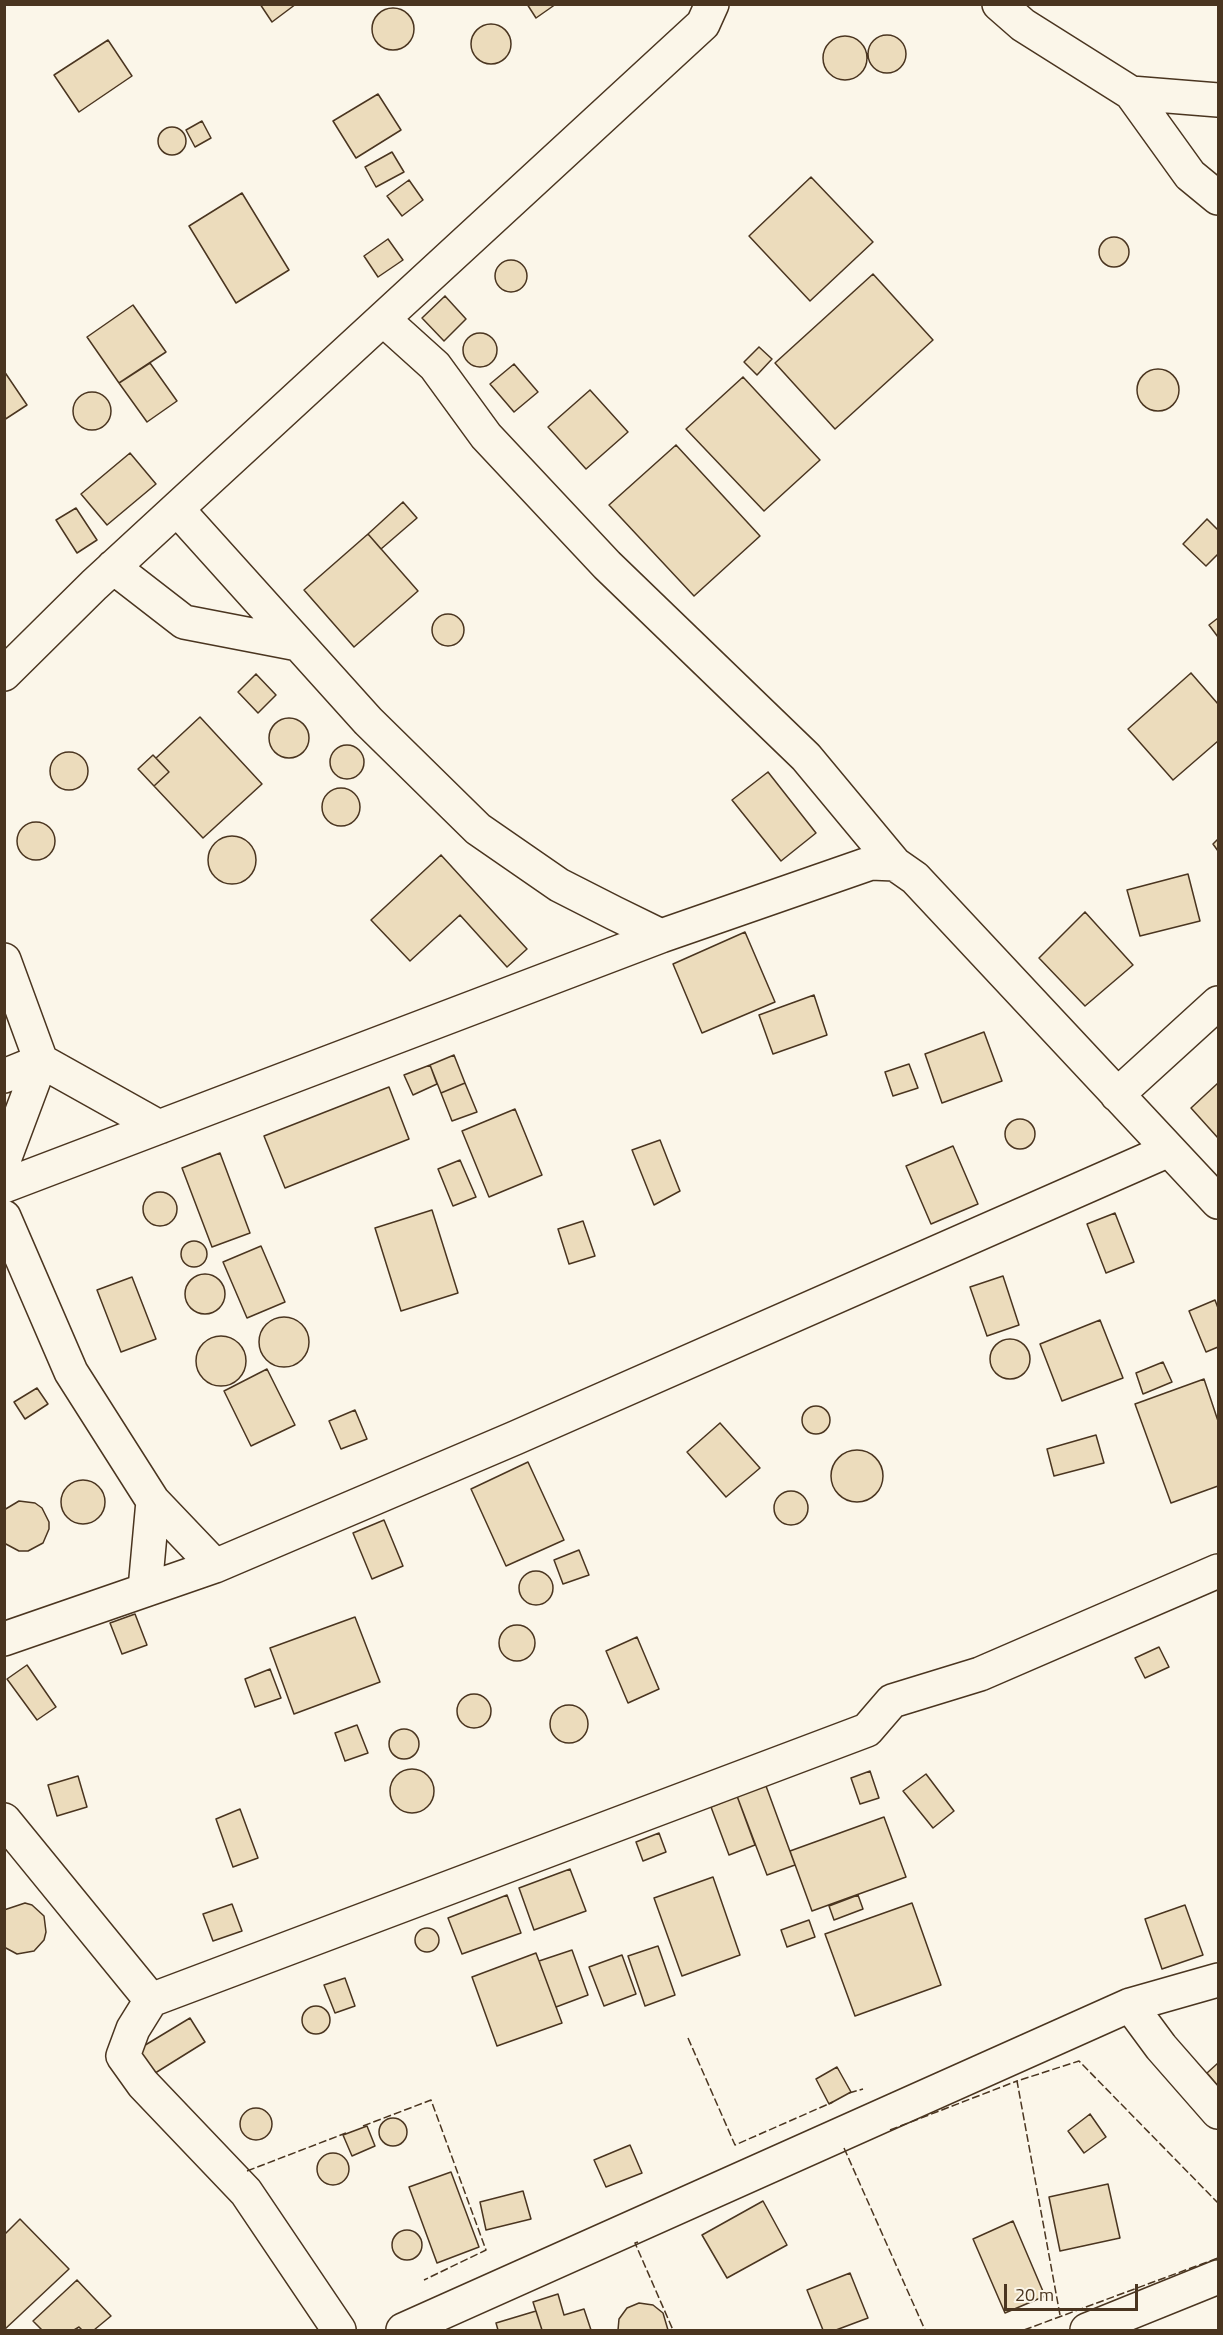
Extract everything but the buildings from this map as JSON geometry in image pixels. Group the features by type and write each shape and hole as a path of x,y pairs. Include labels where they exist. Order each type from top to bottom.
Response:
{"street":[{"path":"4,674 113,567 703,24 712,4"},
{"path":"999,4 1023,25 1131,93 1190,174 1218,198"},
{"path":"1131,93 1218,100"},
{"path":"384,320 435,366 486,436 607,565 806,757 895,864 915,878 1218,1202"},
{"path":"177,509 368,721 478,829 559,885 661,936"},
{"path":"113,567 184,622 298,644"},
{"path":"4,1186 661,936 871,863 895,864"},
{"path":"4,960 41,1061 4,1160"},
{"path":"1117,1095 1218,1003"},
{"path":"41,1061 159,1127"},
{"path":"4,1076 41,1061"},
{"path":"4,1639 215,1566 515,1438 1168,1150"},
{"path":"4,1217 71,1372 153,1501 215,1566"},
{"path":"145,1590 153,1501"},
{"path":"339,2331 246,2192 143,2084 123,2056 133,2029 151,2000 867,1730 892,1701 980,1674 1218,1571"},
{"path":"4,1820 151,2000"},
{"path":"402,2331 1130,2005 1218,1980"},
{"path":"1130,2005 1161,2047 1218,2112"},
{"path":"1087,2331 1218,2277"}],"fence":[{"path":"688,2038 735,2145 833,2102"},
{"path":"1060,2315 1017,2081 1079,2061 1218,2203"},
{"path":"890,2130 1017,2081"},
{"path":"849,2093 863,2089"},
{"path":"363,2126 431,2100 486,2250 424,2280"},
{"path":"247,2171 346,2133"},
{"path":"844,2148 925,2330"},
{"path":"638,2242 635,2243 673,2330"},
{"path":"1024,2330 1218,2258"}]}
